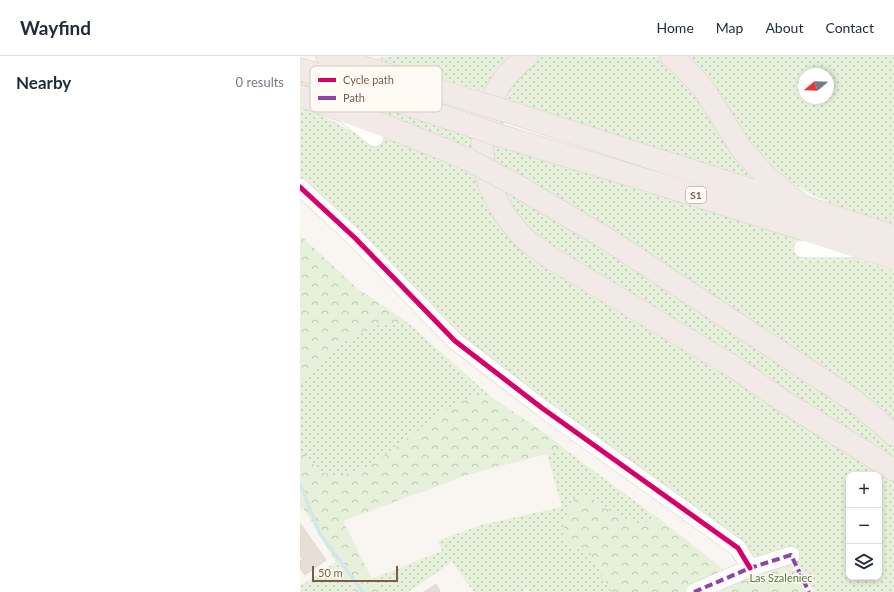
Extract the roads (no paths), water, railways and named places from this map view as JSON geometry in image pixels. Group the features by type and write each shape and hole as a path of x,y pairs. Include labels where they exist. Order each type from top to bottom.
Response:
{"highway":[{"name":"S1","path":"327,56 359,66"},
{"path":"527,56 504,79 493,99 484,123 482,151 487,179 500,208 521,235 546,254 737,369 784,401 894,470"},
{"path":"671,56 678,61 703,88 742,150 768,177 805,208"},
{"name":"S1","path":"300,69 310,72"},
{"name":"S1","path":"442,91 894,236"},
{"path":"300,96 310,99"},
{"path":"349,112 409,135 467,160 514,184 607,239 855,401 894,435"},
{"name":"S1","path":"430,112 498,135 894,258"}],"street":[{"path":"342,112 375,138"},
{"path":"300,187 355,238 455,341 542,408 738,548 750,568"},
{"path":"802,249 864,249"},
{"path":"694,592 750,568 791,555"}],"waterway":[{"path":"300,484 320,534 363,592"}],"park label":[{"name":"Las Szaleniec","path":"781,577"}]}
